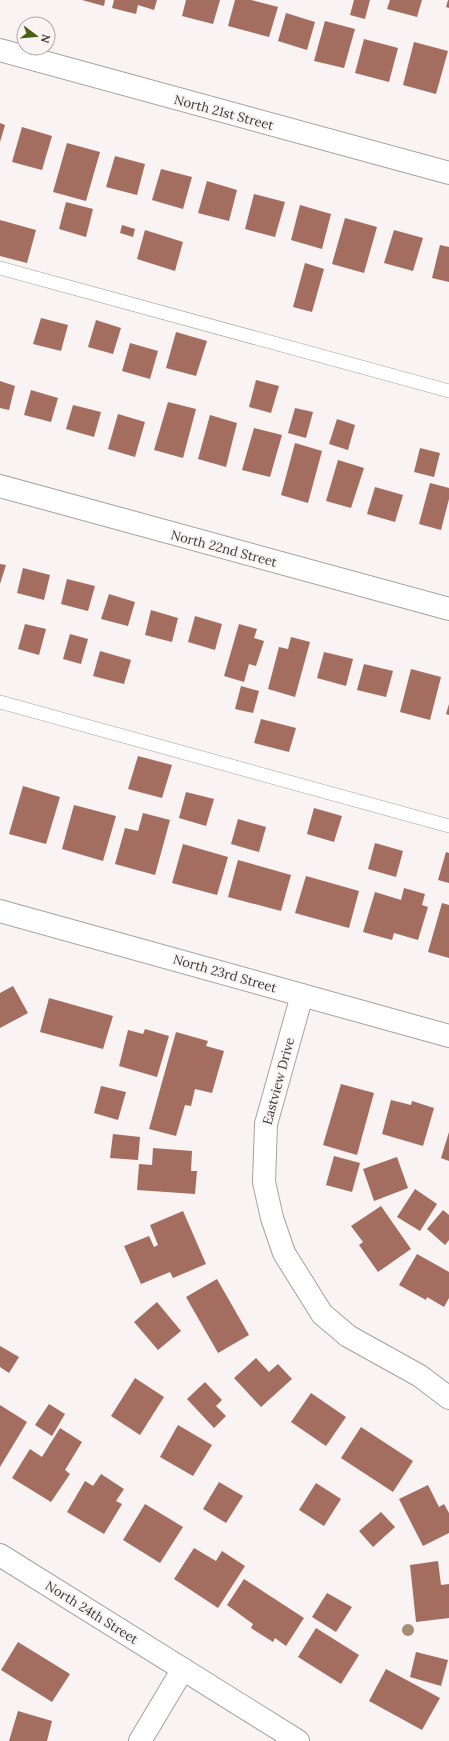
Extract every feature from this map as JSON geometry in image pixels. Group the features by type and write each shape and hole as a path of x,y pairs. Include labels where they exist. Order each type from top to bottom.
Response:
{"street":[{"name":"North 21st Street","path":"0,50 449,173"},
{"name":"North 22nd Street","path":"0,486 449,609"},
{"name":"North 23rd Street","path":"0,911 113,941 449,1036"},
{"name":"Eastview Drive","path":"302,995 266,1124 264,1182 272,1218 284,1253 322,1314 348,1336 420,1376 449,1398"},
{"name":"North 24th Street","path":"0,1555 298,1741"},
{"path":"140,1741 183,1669"}],"lane":[{"path":"0,268 449,391"},
{"path":"0,702 449,826"}],"building":[{"path":"82,0 105,0 104,6"},
{"path":"114,0 157,0 154,10 138,5 136,14 112,8"},
{"path":"186,0 220,0 213,24 182,16"},
{"path":"235,0 251,0 278,7 269,37 228,26"},
{"path":"354,0 370,0 365,19 350,15"},
{"path":"390,0 422,0 417,17 387,9"},
{"path":"449,0 449,8 446,7"},
{"path":"286,13 315,22 307,50 278,41"},
{"path":"325,21 355,29 344,68 314,61"},
{"path":"364,39 398,48 389,82 355,73"},
{"path":"414,42 448,51 436,94 403,85"},
{"path":"0,123 5,125 0,142"},
{"path":"22,127 52,136 42,170 12,162"},
{"path":"67,143 100,152 86,201 53,192"},
{"path":"115,156 145,164 137,195 106,187"},
{"path":"161,169 192,177 183,209 152,200"},
{"path":"207,181 237,190 229,221 198,213"},
{"path":"254,194 285,202 275,237 245,229"},
{"path":"66,202 93,209 86,237 59,229"},
{"path":"300,205 331,214 322,249 291,240"},
{"path":"345,218 377,227 364,273 332,264"},
{"path":"0,220 36,230 27,263 0,256"},
{"path":"122,225 135,229 133,237 120,233"},
{"path":"145,230 183,242 175,271 137,259"},
{"path":"394,230 423,238 413,271 384,263"},
{"path":"440,245 449,247 449,282 432,278"},
{"path":"305,263 324,269 312,312 293,307"},
{"path":"41,318 68,325 61,351 33,344"},
{"path":"96,320 121,328 113,354 88,347"},
{"path":"176,332 207,341 196,376 166,368"},
{"path":"130,343 158,351 150,379 122,371"},
{"path":"256,380 279,386 271,413 249,407"},
{"path":"0,381 15,386 9,410 0,408"},
{"path":"31,390 58,398 51,422 24,415"},
{"path":"168,402 196,409 183,458 154,450"},
{"path":"73,405 101,412 94,437 66,429"},
{"path":"295,408 313,412 306,438 288,433"},
{"path":"118,414 145,422 135,457 108,449"},
{"path":"210,415 237,423 226,467 198,459"},
{"path":"337,419 355,425 348,450 329,444"},
{"path":"254,428 282,435 270,477 242,470"},
{"path":"295,443 322,451 308,503 281,495"},
{"path":"420,448 440,453 434,477 414,472"},
{"path":"338,460 364,468 351,508 326,501"},
{"path":"430,483 449,488 449,499 441,530 419,524"},
{"path":"375,487 403,495 395,522 367,514"},
{"path":"0,564 6,565 0,584"},
{"path":"23,568 50,575 44,600 17,593"},
{"path":"67,579 95,586 88,611 61,604"},
{"path":"109,594 135,602 128,626 101,619"},
{"path":"151,610 178,618 172,642 145,635"},
{"path":"195,616 222,624 215,650 188,642"},
{"path":"25,624 46,629 39,655 18,649"},
{"path":"239,624 257,629 254,638 264,641 256,666 249,664 244,682 224,676"},
{"path":"70,634 88,639 81,664 63,659"},
{"path":"291,637 310,642 295,697 268,689 279,647 288,649"},
{"path":"100,651 131,660 124,684 93,676"},
{"path":"324,652 353,659 346,686 317,678"},
{"path":"364,664 393,671 386,697 357,690"},
{"path":"411,669 441,677 430,720 400,712"},
{"path":"241,686 259,691 253,713 235,709"},
{"path":"449,704 449,715 446,714"},
{"path":"261,719 296,728 289,752 254,743"},
{"path":"138,756 172,765 162,798 128,789"},
{"path":"23,786 60,797 46,844 9,834"},
{"path":"186,792 214,799 206,826 179,818"},
{"path":"74,805 116,816 103,861 62,849"},
{"path":"314,808 342,816 334,842 307,834"},
{"path":"143,813 170,820 155,875 115,864 125,828 138,831"},
{"path":"238,819 266,827 259,852 231,844"},
{"path":"375,843 403,851 396,877 368,869"},
{"path":"183,844 228,857 217,895 172,883"},
{"path":"446,852 449,853 449,883 438,880"},
{"path":"238,860 291,875 281,911 228,897"},
{"path":"306,876 359,891 349,928 295,913"},
{"path":"404,888 425,894 422,905 428,907 418,940 394,933 392,940 363,932 375,892 401,900"},
{"path":"442,903 449,905 449,958 428,952"},
{"path":"13,986 28,1013 0,1028 0,993"},
{"path":"49,998 113,1016 103,1049 40,1032"},
{"path":"145,1029 169,1036 157,1077 119,1066 128,1030 143,1034"},
{"path":"176,1032 208,1041 206,1046 224,1051 212,1093 195,1089 191,1106 185,1105 176,1136 149,1129"},
{"path":"341,1084 374,1093 357,1155 323,1145"},
{"path":"101,1086 126,1092 118,1120 94,1113"},
{"path":"391,1100 411,1105 412,1101 434,1108 423,1146 382,1134"},
{"path":"449,1132 449,1161 441,1158"},
{"path":"113,1134 140,1137 138,1160 110,1158"},
{"path":"153,1148 192,1151 191,1171 197,1171 195,1194 137,1190 139,1164 152,1165"},
{"path":"334,1156 360,1163 352,1192 326,1185"},
{"path":"397,1157 408,1188 374,1201 363,1169"},
{"path":"415,1189 437,1204 420,1231 397,1217"},
{"path":"381,1206 411,1249 378,1272 359,1245 363,1242 351,1226"},
{"path":"443,1210 449,1215 449,1240 445,1245 427,1229"},
{"path":"183,1211 206,1264 173,1278 170,1272 141,1284 124,1246 149,1236 154,1247 158,1245 150,1225"},
{"path":"417,1254 449,1272 449,1298 444,1307 427,1297 426,1300 399,1285"},
{"path":"217,1279 249,1335 218,1353 186,1297"},
{"path":"157,1302 181,1331 158,1350 134,1322"},
{"path":"0,1346 19,1357 9,1373 0,1367"},
{"path":"256,1358 269,1372 278,1364 292,1379 261,1407 234,1378"},
{"path":"135,1378 164,1397 140,1435 111,1416"},
{"path":"205,1382 222,1400 216,1406 226,1416 214,1428 187,1399"},
{"path":"311,1393 346,1417 326,1446 291,1422"},
{"path":"49,1404 65,1414 52,1436 35,1425"},
{"path":"0,1405 27,1422 0,1467"},
{"path":"178,1425 212,1445 193,1476 160,1457"},
{"path":"361,1427 413,1461 393,1492 341,1458"},
{"path":"60,1428 82,1442 65,1470 70,1474 51,1502 12,1478 30,1449 42,1457"},
{"path":"101,1474 124,1489 116,1501 122,1504 104,1534 67,1512 85,1481 93,1486"},
{"path":"219,1482 243,1496 226,1523 203,1509"},
{"path":"316,1483 341,1499 324,1526 299,1510"},
{"path":"428,1485 439,1507 444,1504 449,1513 449,1533 423,1546 399,1499"},
{"path":"145,1504 183,1527 160,1563 123,1540"},
{"path":"381,1512 395,1527 373,1547 359,1531"},
{"path":"194,1548 216,1561 222,1551 245,1566 218,1608 174,1579"},
{"path":"438,1561 441,1585 449,1584 449,1618 416,1622 410,1565"},
{"path":"244,1579 304,1618 286,1646 275,1638 273,1642 251,1628 253,1624 227,1605"},
{"path":"327,1593 352,1607 336,1632 312,1617"},
{"path":"316,1628 359,1655 341,1684 298,1657"},
{"path":"18,1642 70,1674 52,1702 1,1670"},
{"path":"416,1652 448,1660 441,1686 410,1677"},
{"path":"386,1669 440,1698 422,1730 369,1701"},
{"path":"18,1711 52,1721 47,1741 9,1741"}]}
